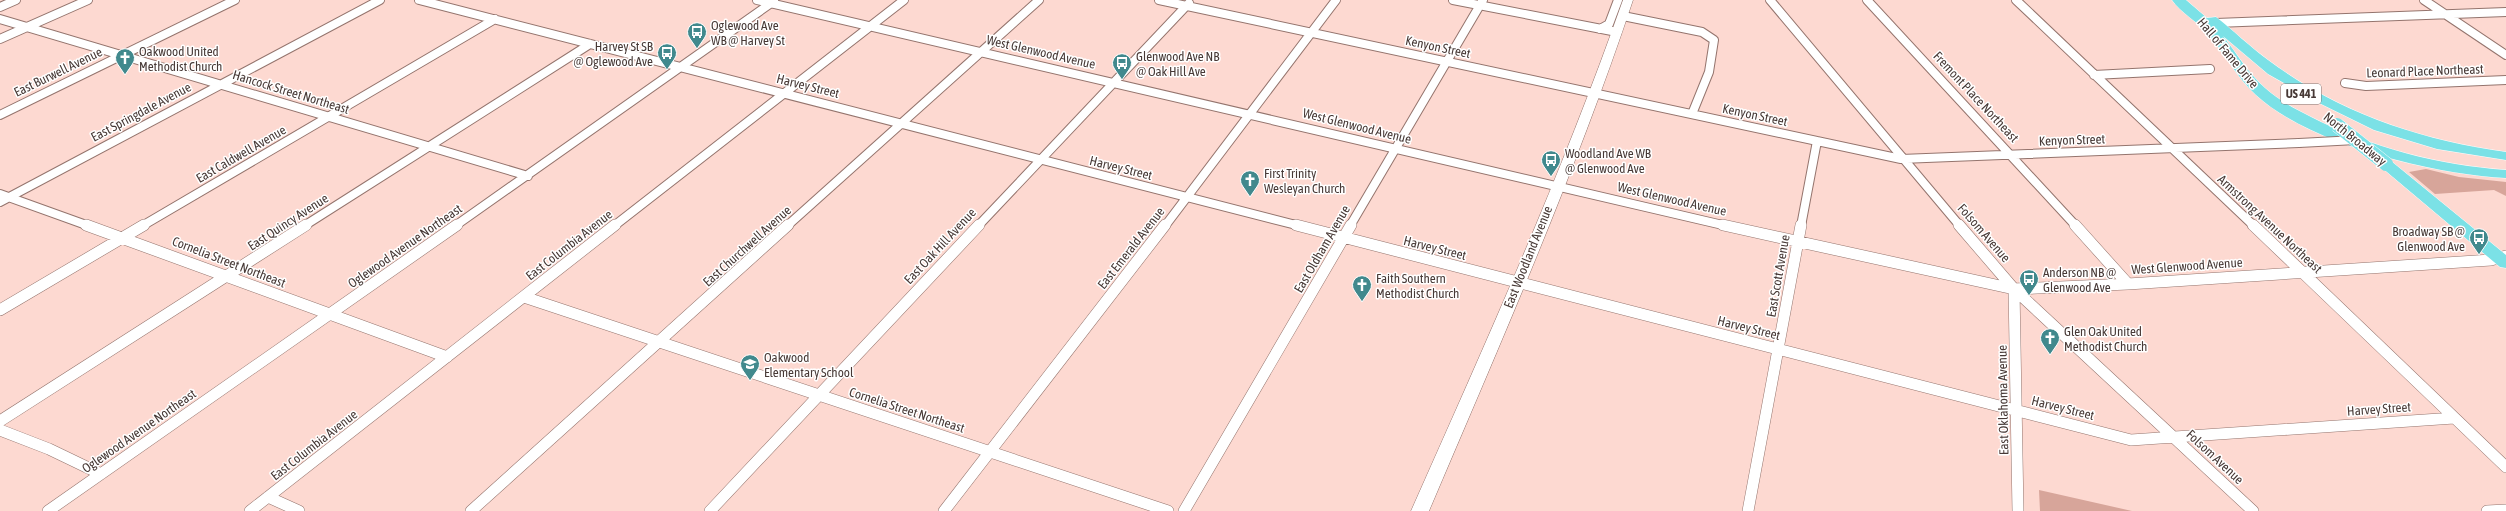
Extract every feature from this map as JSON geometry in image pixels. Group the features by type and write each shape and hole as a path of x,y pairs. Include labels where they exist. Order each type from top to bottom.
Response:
{"main road":[{"name":"East Woodland Avenue","path":"1420,511 1518,284 1596,94 1628,0"},
{"name":"Hall of Fame Drive","path":"2178,0 2215,34 2248,80 2268,97 2334,133 2399,156 2440,165 2506,174"},
{"name":"North Broadway","path":"2186,0 2504,259"},
{"path":"2216,23 2232,58"},
{"name":"Hall of Fame Drive","path":"2265,64 2307,92 2368,124 2411,140 2450,149 2506,156"}],"street":[{"path":"0,7 16,0"},
{"path":"0,40 88,0"},
{"name":"East Burwell Avenue","path":"0,115 235,0"},
{"name":"East Springdale Avenue","path":"3,198 380,0"},
{"name":"Harvey Street","path":"419,0 680,67 900,126 2131,440 2454,418"},
{"name":"West Glenwood Avenue","path":"757,0 773,2 980,53 1798,243 2014,289 2128,284 2504,259"},
{"name":"East Columbia Avenue","path":"250,511 904,0"},
{"name":"East Churchwell Avenue","path":"472,511 1039,0"},
{"name":"Kenyon Street","path":"1159,0 1189,3 1312,33 1901,159 2173,150 2356,140"},
{"name":"East Emerald Avenue","path":"944,511 1251,115 1336,0"},
{"path":"1453,0 1482,3 1617,32"},
{"path":"1600,29 1609,24 1618,0"},
{"name":"Folsom Avenue","path":"1770,0 1901,159 2014,289 2253,511"},
{"name":"Fremont Place Northeast","path":"1867,0 2012,155 2128,284"},
{"name":"Armstrong Avenue Northeast","path":"2016,0 2506,467"},
{"path":"2424,0 2506,55"},
{"name":"Oglewood Avenue Northeast","path":"48,511 528,176 773,2"},
{"name":"East Oak Hill Avenue","path":"710,511 1189,3"},
{"name":"East Oldham Avenue","path":"1184,511 1482,3"},
{"path":"2216,23 2506,12"},
{"path":"1623,16 1702,32 1714,40 1709,72 1692,114"},
{"name":"Hancock Street Northeast","path":"0,19 221,84 327,118 528,176"},
{"name":"East Caldwell Avenue","path":"0,310 495,20"},
{"name":"East Quincy Avenue","path":"0,420 590,44"},
{"path":"2094,75 2210,69"},
{"name":"Leonard Place Northeast","path":"2345,83 2366,86 2506,80"},
{"name":"East Scott Avenue","path":"1748,511 1817,141"},
{"name":"Cornelia Street Northeast","path":"3,198 123,238 447,357"},
{"name":"East Oklahoma Avenue","path":"2014,289 2018,411 2018,511"},
{"name":"Cornelia Street Northeast","path":"524,297 1168,511"},
{"path":"0,430 49,449 101,474"},
{"path":"268,497 299,511"},
{"path":"2487,511 2506,510"}],"shaded area":[{"path":"2426,169 2459,177 2506,182 2506,196 2494,190 2435,194 2409,172"},
{"path":"2039,490 2132,511 2040,511"}],"place":[{"name":"Oglewood Ave WB @ Harvey St","path":"697,49"},
{"name":"Harvey St SB @ Oglewood Ave","path":"667,70"},
{"name":"Oakwood United Methodist Church","path":"125,75"},
{"name":"Glenwood Ave NB @ Oak Hill Ave","path":"1122,80"},
{"name":"Woodland Ave WB @ Glenwood Ave","path":"1551,177"},
{"name":"First Trinity Wesleyan Church","path":"1250,197"},
{"name":"Broadway SB @ Glenwood Ave","path":"2479,255"},
{"name":"Anderson NB @ Glenwood Ave","path":"2029,296"},
{"name":"Faith Southern Methodist Church","path":"1362,302"},
{"name":"Glen Oak United Methodist Church","path":"2050,355"},
{"name":"Oakwood Elementary School","path":"750,381"}]}
